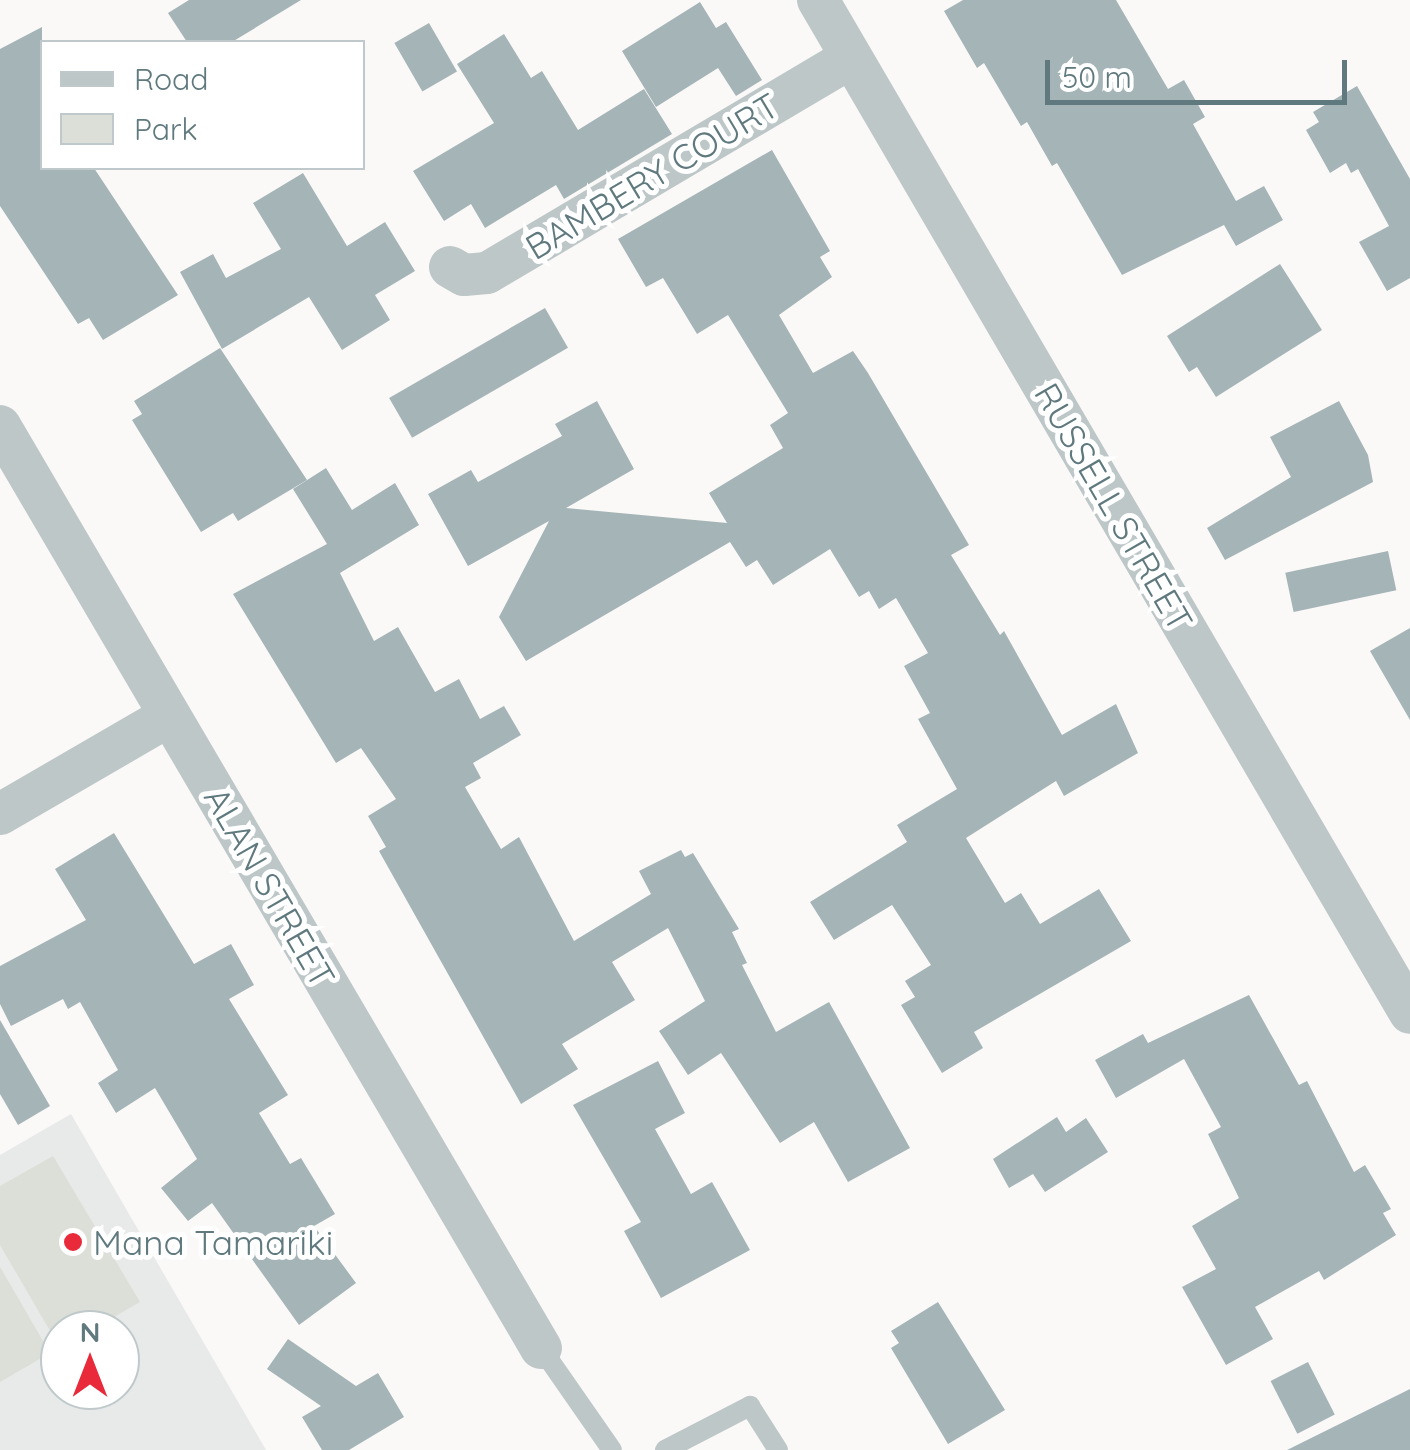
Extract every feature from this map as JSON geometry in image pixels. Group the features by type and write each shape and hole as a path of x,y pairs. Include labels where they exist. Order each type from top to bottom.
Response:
{"street":[{"name":"RUSSELL STREET","path":"818,0 1410,1014"},
{"name":"BAMBERY COURT","path":"450,266 464,275 488,273 851,58"},
{"name":"ALAN STREET","path":"0,426 541,1348"},
{"path":"0,814 169,716"}],"lane":[{"path":"541,1348 612,1450"},
{"path":"665,1450 750,1406 778,1450"}],"shaded area":[{"name":"Mana Tamariki","path":"71,1114 266,1450 0,1450 0,1155"}],"green space":[{"path":"53,1156 140,1302 126,1310 40,1310 40,1314 0,1245 0,1186"},
{"path":"0,1267 40,1336 40,1359 0,1382"}],"building":[{"path":"189,0 301,0 235,40 186,40 168,13"},
{"path":"963,0 1116,0 1168,89 1184,80 1205,117 1193,124 1236,201 1264,186 1283,220 1236,246 1224,225 1122,275 1057,163 1052,166 1027,122 1021,126 984,63 977,68 944,11"},
{"path":"700,2 716,28 726,22 762,80 736,96 718,68 656,107 622,51"},
{"path":"429,23 457,71 422,91 394,43"},
{"path":"42,27 40,170 95,170 178,295 103,340 89,318 78,324 0,206 0,49"},
{"path":"504,34 531,78 542,71 578,130 644,89 672,134 564,199 556,185 485,228 471,204 444,221 413,171 494,123 457,64"},
{"path":"1357,86 1410,179 1410,278 1387,291 1359,242 1389,226 1358,169 1351,173 1346,163 1330,173 1306,130 1319,122 1313,112"},
{"path":"772,150 830,251 820,257 832,277 779,315 813,373 853,351 969,545 951,555 1000,635 1004,631 1062,735 1116,704 1138,753 1064,796 1056,781 966,838 1005,903 1021,893 1040,924 1099,889 1131,941 974,1032 983,1048 942,1073 901,1005 915,997 905,981 931,965 892,905 834,940 810,902 907,842 897,825 957,789 918,719 930,713 904,666 928,653 896,598 879,609 869,591 859,597 830,549 773,585 757,560 746,567 730,542 526,661 499,617 549,521 468,566 428,494 471,470 478,482 562,436 555,424 597,401 634,469 566,508 727,523 709,493 783,448 770,425 788,413 728,315 697,334 663,278 646,287 618,239"},
{"path":"303,173 347,246 385,222 415,271 375,295 390,320 342,350 309,297 222,349 180,272 213,254 226,278 281,249 253,203"},
{"path":"1280,264 1322,330 1216,397 1197,367 1189,372 1167,336"},
{"path":"545,308 568,348 412,438 389,398"},
{"path":"220,348 307,480 238,521 233,513 201,532 132,420 142,414 134,401"},
{"path":"1339,401 1368,455 1373,482 1225,560 1207,528 1291,477 1270,437"},
{"path":"326,468 352,510 395,483 419,525 340,573 374,641 398,627 435,692 459,679 480,719 504,706 521,735 473,763 481,778 465,787 501,849 519,837 574,941 651,894 639,871 681,850 685,857 693,853 739,929 732,932 747,963 742,965 776,1032 829,1002 910,1148 848,1182 814,1122 780,1143 721,1053 688,1075 659,1031 705,1001 668,928 612,962 635,1000 562,1044 578,1069 521,1104 379,851 386,847 368,816 396,799 361,748 336,763 233,594 327,544 293,489"},
{"path":"1388,551 1396,590 1294,612 1285,573"},
{"path":"1410,628 1410,720 1370,651"},
{"path":"114,833 194,964 231,944 254,985 229,999 288,1095 259,1113 290,1164 301,1158 335,1214 314,1226 356,1283 299,1325 212,1203 188,1221 161,1188 197,1159 155,1088 116,1113 98,1083 118,1070 80,1002 68,1009 63,999 11,1026 0,1004 0,966 86,920 55,869"},
{"path":"1249,995 1299,1085 1307,1081 1354,1172 1365,1165 1391,1209 1383,1213 1396,1235 1324,1280 1319,1271 1255,1307 1273,1339 1226,1365 1182,1287 1216,1269 1192,1226 1239,1198 1208,1134 1221,1127 1184,1059 1116,1098 1095,1060 1143,1034 1148,1043"},
{"path":"0,1020 50,1106 18,1125 0,1094"},
{"path":"658,1061 685,1113 655,1129 691,1194 712,1182 750,1250 661,1298 624,1231 641,1222 573,1105"},
{"path":"1057,1117 1066,1132 1086,1118 1108,1152 1045,1192 1033,1174 1009,1188 993,1159"},
{"path":"938,1302 1005,1410 948,1444 891,1348 899,1343 891,1331"},
{"path":"288,1339 356,1386 378,1373 404,1417 349,1450 322,1450 302,1417 321,1406 267,1369"},
{"path":"1308,1362 1335,1415 1297,1434 1271,1381"},
{"path":"1410,1389 1410,1450 1287,1450"}],"place":[{"name":"Mana Tamariki","path":"73,1242"}]}
